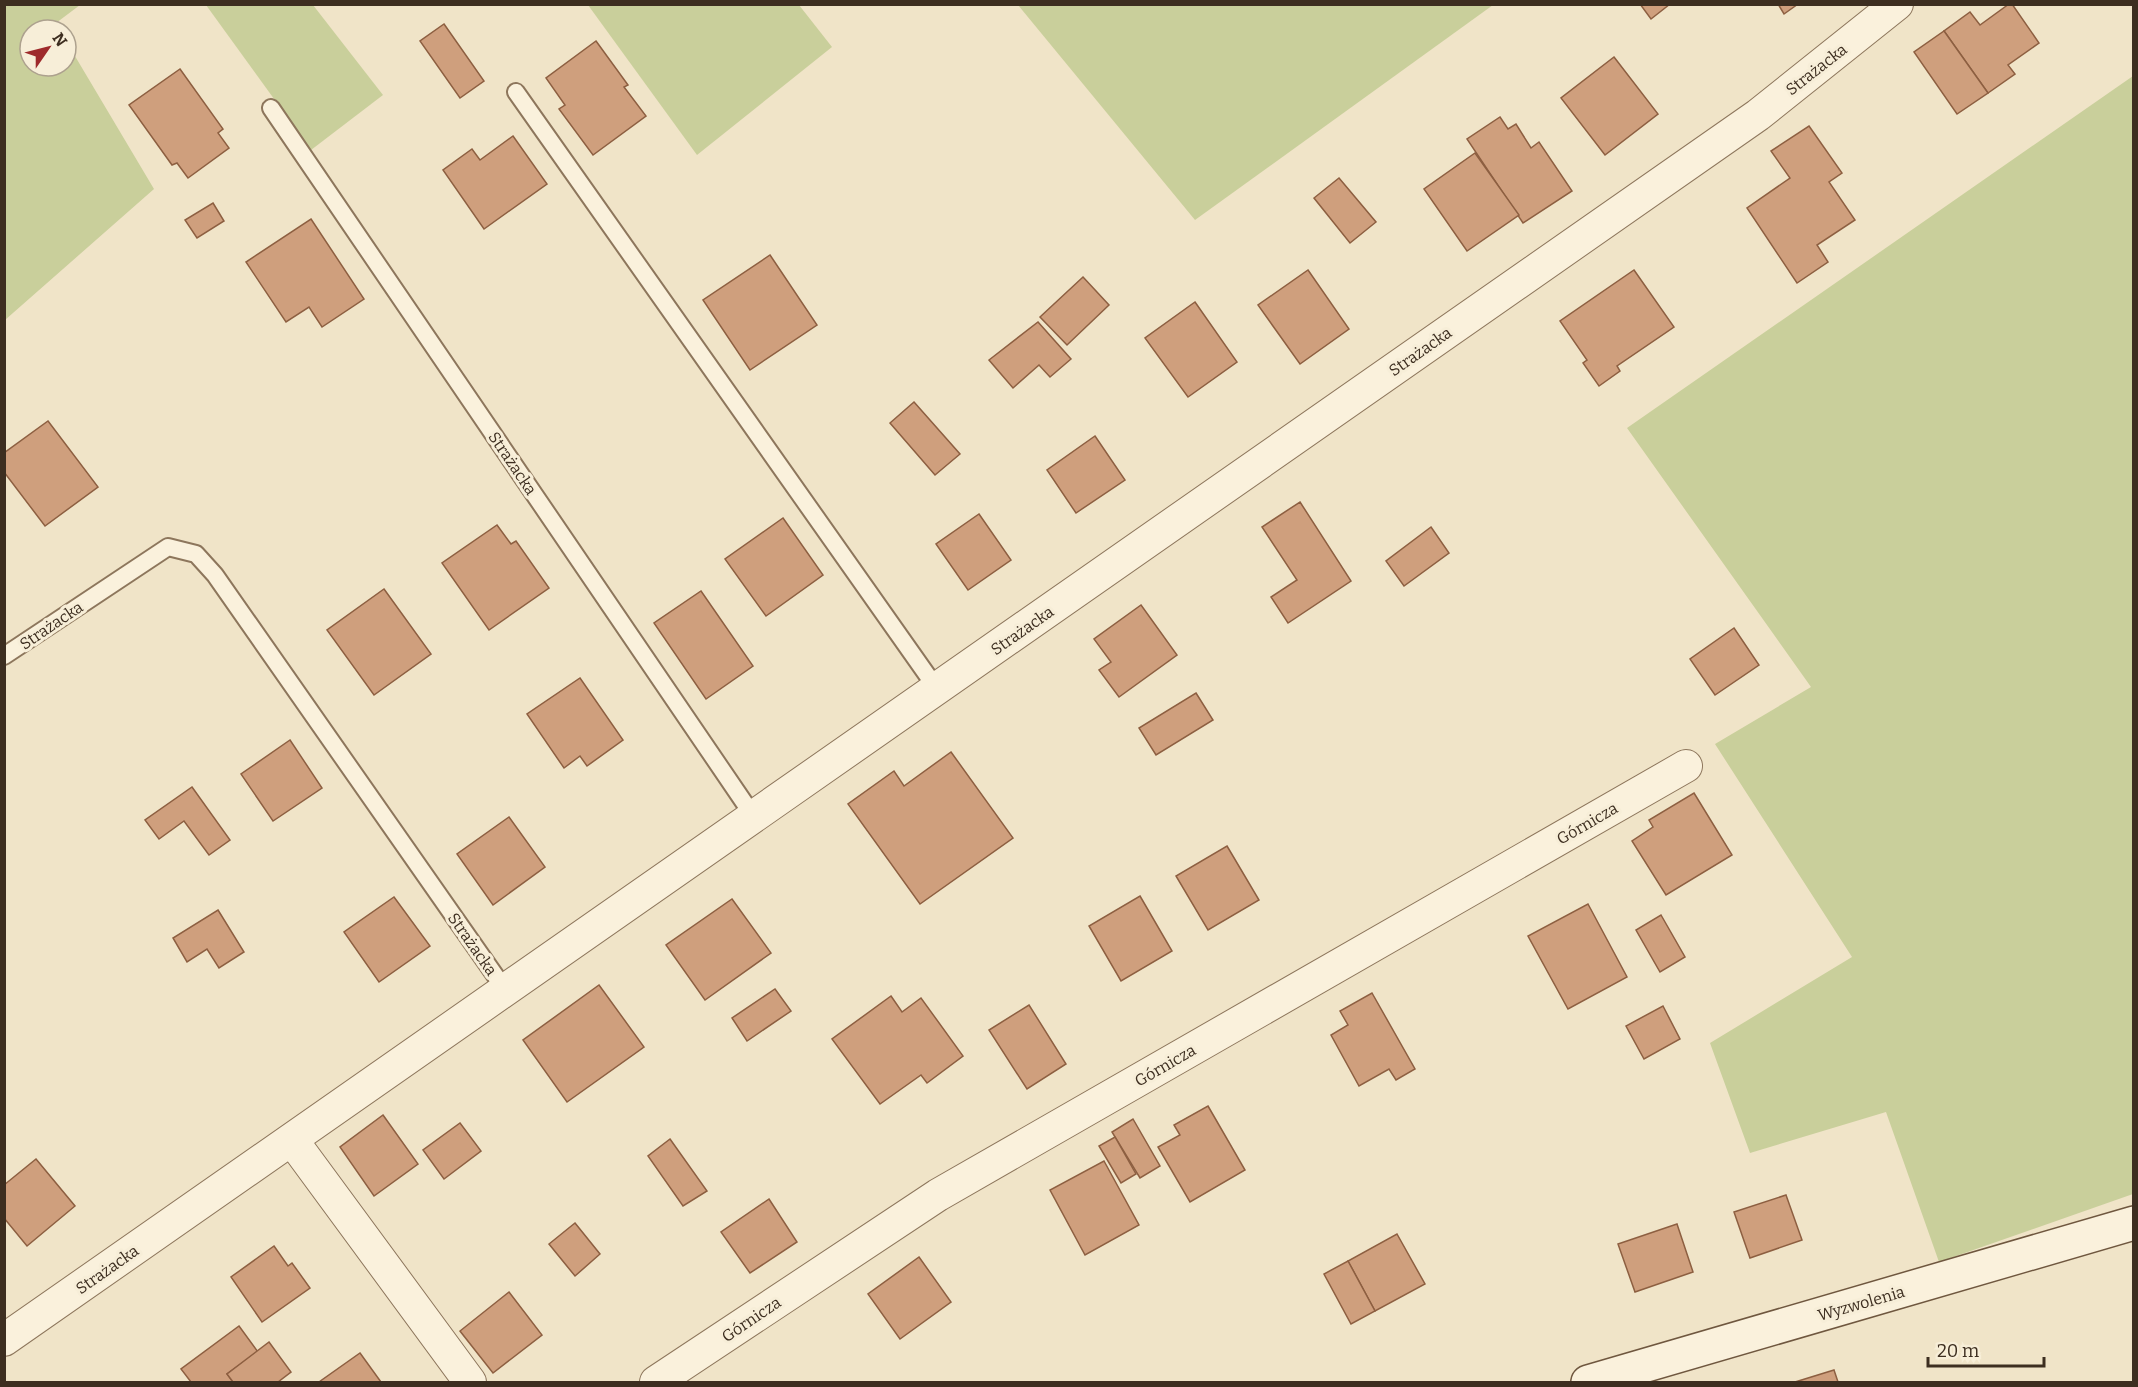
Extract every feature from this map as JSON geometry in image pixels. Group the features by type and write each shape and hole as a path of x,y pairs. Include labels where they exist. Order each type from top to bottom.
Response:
{"main road":[{"name":"Wyzwolenia","path":"1588,1383 2133,1223"}],"street":[{"name":"Strażacka","path":"4,1340 1758,115 1897,4"},
{"name":"Górnicza","path":"656,1383 938,1195 1686,766"},
{"path":"292,1140 470,1383"}],"lane":[{"path":"516,92 937,690"},
{"name":"Strażacka","path":"271,108 754,817"},
{"name":"Strażacka","path":"4,656 168,547 196,554 215,575 296,688 506,991"}],"green space":[{"path":"5,4 80,5 63,18 18,18 18,78 78,78 78,61 154,189 5,320"},
{"path":"206,5 313,5 383,95 311,150"},
{"path":"588,5 799,5 832,47 697,155"},
{"path":"1018,5 1493,5 1195,220"},
{"path":"2133,76 2133,1194 1939,1262 1886,1112 1750,1153 1710,1043 1852,957 1715,744 1811,687 1627,428"}],"building":[{"path":"1640,4 1670,4 1651,19"},
{"path":"1778,4 1798,4 1784,14"},
{"path":"2012,4 2039,43 2008,65 2015,74 1988,93 1944,31 1970,12 1980,25"},
{"path":"444,24 484,81 460,98 420,41"},
{"path":"1944,31 1988,93 1957,114 1914,52"},
{"path":"596,41 628,85 624,87 646,116 593,155 559,109 565,105 546,78"},
{"path":"1614,57 1658,114 1605,155 1561,98"},
{"path":"180,69 223,129 218,133 229,148 188,178 177,163 172,165 129,105"},
{"path":"1500,117 1508,129 1516,124 1531,148 1539,142 1572,191 1523,223 1467,139"},
{"path":"1809,126 1842,173 1829,182 1855,220 1817,245 1828,262 1797,283 1747,208 1790,178 1771,151"},
{"path":"513,136 547,184 484,229 443,170 472,149 480,160"},
{"path":"1475,153 1519,215 1467,251 1424,189"},
{"path":"1339,178 1376,222 1350,243 1314,198"},
{"path":"213,203 224,221 197,238 185,220"},
{"path":"311,219 364,299 322,327 309,307 286,322 246,262"},
{"path":"770,255 817,325 750,370 703,300"},
{"path":"1308,270 1349,329 1300,364 1258,305"},
{"path":"1634,270 1674,327 1617,366 1620,371 1599,386 1583,363 1587,360 1560,321"},
{"path":"1083,277 1109,305 1067,345 1040,317"},
{"path":"1195,302 1237,362 1188,397 1145,338"},
{"path":"1038,322 1071,359 1050,377 1039,365 1013,388 989,360"},
{"path":"914,402 960,454 935,475 890,423"},
{"path":"48,421 98,487 45,526 4,472 4,453"},
{"path":"1095,436 1125,480 1076,513 1047,470"},
{"path":"1300,502 1351,581 1288,623 1271,597 1297,580 1262,527"},
{"path":"979,514 1011,560 968,590 936,544"},
{"path":"783,518 823,575 766,616 725,559"},
{"path":"497,525 511,544 516,541 549,588 489,630 442,563"},
{"path":"1431,527 1449,553 1404,586 1386,561"},
{"path":"384,589 431,654 374,695 327,630"},
{"path":"701,591 753,666 706,699 654,623"},
{"path":"1141,605 1177,655 1119,697 1099,670 1111,662 1094,639"},
{"path":"1734,628 1759,665 1715,695 1690,659"},
{"path":"580,678 623,740 587,766 580,756 564,768 527,714"},
{"path":"1196,693 1213,720 1156,755 1139,728"},
{"path":"290,740 322,788 273,821 241,774"},
{"path":"951,752 1013,838 920,904 848,804 894,771 904,786"},
{"path":"192,787 230,840 209,855 184,821 159,839 145,820"},
{"path":"1694,793 1732,855 1666,895 1632,841 1653,827 1649,820"},
{"path":"509,817 545,867 493,905 457,854"},
{"path":"1227,846 1259,900 1208,930 1176,876"},
{"path":"1140,896 1172,951 1121,981 1089,926"},
{"path":"394,897 430,946 379,982 344,932"},
{"path":"732,899 771,953 705,1000 666,945"},
{"path":"1588,904 1627,977 1568,1009 1528,936"},
{"path":"218,910 244,952 219,968 207,949 187,962 173,938"},
{"path":"1661,915 1685,957 1660,972 1636,930"},
{"path":"599,985 644,1047 567,1102 523,1040"},
{"path":"775,989 791,1011 747,1041 732,1018"},
{"path":"1372,993 1415,1069 1396,1080 1389,1069 1359,1086 1331,1035 1348,1025 1340,1011"},
{"path":"891,996 902,1012 921,998 963,1056 927,1083 921,1075 880,1104 832,1039"},
{"path":"1029,1005 1066,1064 1027,1089 989,1030"},
{"path":"1663,1006 1680,1039 1644,1059 1626,1026"},
{"path":"1208,1106 1245,1170 1190,1202 1158,1147 1180,1135 1174,1125"},
{"path":"383,1115 418,1164 374,1196 340,1147"},
{"path":"1133,1119 1160,1166 1140,1178 1112,1132"},
{"path":"460,1123 481,1151 444,1179 423,1150"},
{"path":"1115,1137 1136,1174 1121,1183 1099,1146"},
{"path":"670,1139 707,1191 683,1206 648,1156"},
{"path":"36,1159 75,1206 27,1246 4,1218 4,1185"},
{"path":"1104,1161 1139,1225 1085,1255 1050,1190"},
{"path":"1786,1195 1802,1240 1750,1258 1734,1212"},
{"path":"769,1199 797,1242 750,1273 721,1232"},
{"path":"575,1223 600,1254 575,1276 549,1244"},
{"path":"1677,1224 1693,1272 1635,1292 1618,1244"},
{"path":"1397,1234 1425,1284 1375,1311 1348,1261"},
{"path":"274,1246 288,1266 292,1263 310,1288 262,1322 231,1277"},
{"path":"919,1257 951,1302 900,1339 868,1294"},
{"path":"1348,1261 1375,1311 1351,1324 1324,1274"},
{"path":"509,1292 542,1335 493,1373 460,1331"},
{"path":"239,1326 258,1352 227,1374 233,1382 191,1382 181,1369"},
{"path":"269,1342 291,1372 278,1382 233,1382 227,1374"},
{"path":"360,1353 381,1382 319,1382"},
{"path":"1834,1370 1838,1382 1795,1382"}]}
